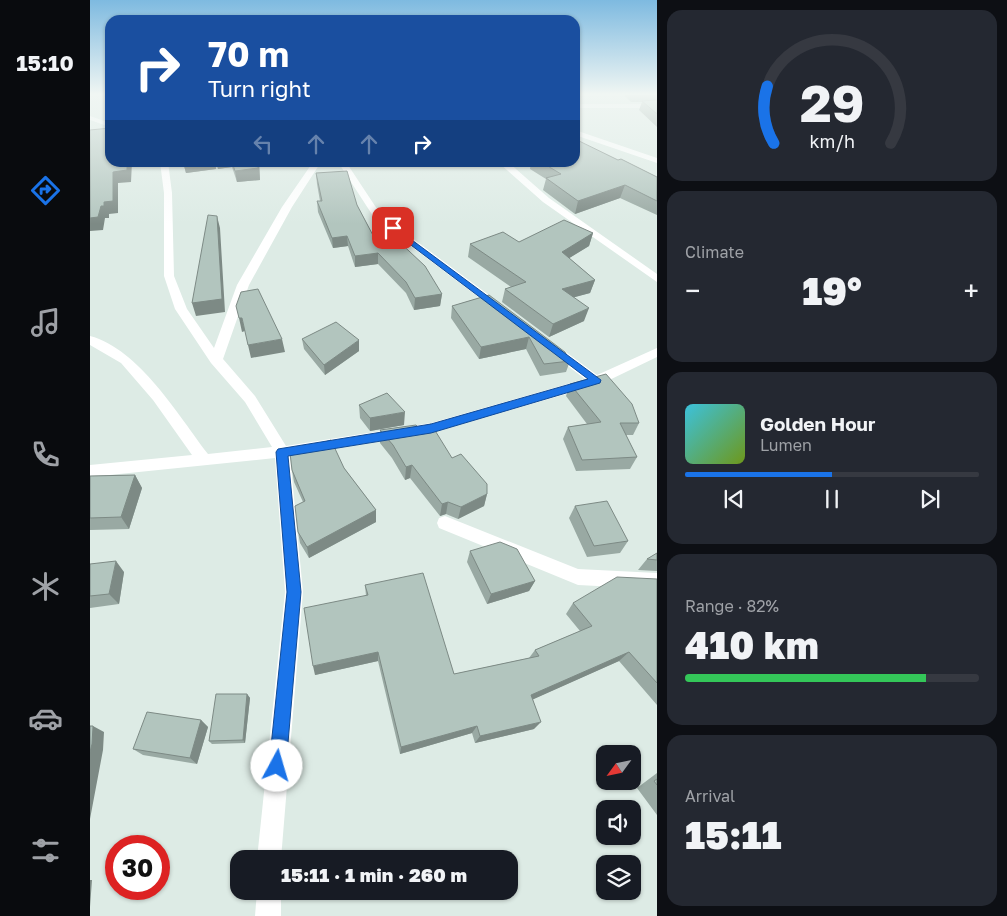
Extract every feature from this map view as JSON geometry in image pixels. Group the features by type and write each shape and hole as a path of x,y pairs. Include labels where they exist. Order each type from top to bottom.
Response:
{"street":[{"path":"591,138 657,161"},
{"path":"165,167 168,193 169,276 181,309 216,360 250,399 282,452 294,592 270,850"},
{"path":"216,360 243,285 287,207 314,167"},
{"path":"345,167 378,217 510,316"},
{"path":"508,167 546,200 657,279"},
{"path":"90,340 126,360 158,397 204,460"},
{"path":"549,345 596,380"},
{"path":"90,471 282,452 431,428 614,374 657,352"},
{"path":"445,523 578,577 657,581"},
{"path":"268,916 269,900"}],"building":[{"path":"90,138 105,138 105,167 127,167 127,170 113,172 113,201 104,202 98,217 90,218"},
{"path":"580,141 657,177 657,201 625,185 578,201 546,178 561,174 549,167 580,167"},
{"path":"234,167 258,167 258,168 235,171"},
{"path":"347,171 357,205 376,241 394,237 425,266 442,294 415,298 406,282 378,253 355,256 347,236 332,238 317,201 322,201 316,173"},
{"path":"208,215 217,216 222,299 192,303"},
{"path":"564,220 593,233 562,252 595,280 562,289 589,308 553,324 505,289 526,282 470,244 503,232 519,242"},
{"path":"258,289 282,339 248,345 242,318 239,318 236,306 241,292"},
{"path":"489,295 565,352 570,361 544,364 529,337 481,347 452,306"},
{"path":"336,322 359,340 324,365 302,339"},
{"path":"606,374 632,404 639,423 620,423 637,457 582,460 568,427 601,422 570,384"},
{"path":"387,393 405,412 370,418 359,405"},
{"path":"431,424 452,458 461,454 487,484 487,494 461,507 448,502 442,504 412,465 406,467 393,445 380,430 416,425 419,428"},
{"path":"331,440 344,468 376,510 307,547 298,532 295,506 305,501 292,470 290,453"},
{"path":"135,475 121,517 90,518 90,476"},
{"path":"607,501 628,541 594,546 575,506"},
{"path":"500,542 517,549 535,581 491,594 470,551"},
{"path":"657,553 657,560 647,559"},
{"path":"116,561 109,594 90,596 90,564"},
{"path":"423,573 454,674 539,656 535,650 592,626 573,603 617,577 657,579 657,683 629,652 531,695 541,722 480,736 477,726 401,747 378,652 313,666 304,608 368,595 365,585"},
{"path":"216,694 247,694 243,740 209,741"},
{"path":"147,712 201,720 190,758 133,749"},
{"path":"90,726 93,726 90,752"}],"route":[{"path":"277,766 294,592 282,452 431,428 596,380 393,228"}]}
